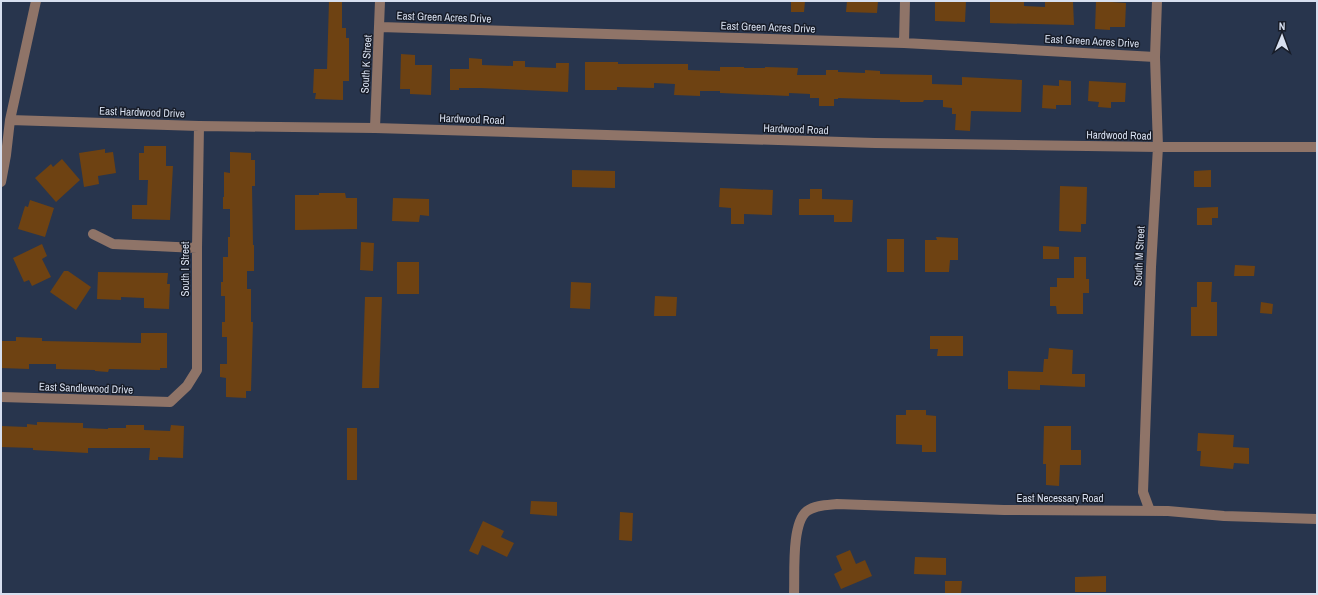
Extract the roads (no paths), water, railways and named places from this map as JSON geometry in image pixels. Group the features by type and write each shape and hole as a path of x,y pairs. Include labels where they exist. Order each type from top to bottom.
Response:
{"street":[{"path":"1,182 10,120 36,1"},
{"name":"South K Street","path":"375,128 380,1"},
{"path":"904,43 905,1"},
{"name":"South M Street","path":"1150,510 1143,492 1143,460 1150,267 1158,147 1155,57 1157,1"},
{"name":"East Green Acres Drive","path":"380,27 904,43 1155,57"},
{"name":"East Hardwood Drive","path":"10,120 274,127"},
{"name":"South I Street","path":"170,402 187,386 197,370 199,126"},
{"name":"Hardwood Road","path":"274,127 375,128 875,143 1158,147 1317,147"},
{"path":"93,234 113,244 197,248"},
{"name":"East Sandlewood Drive","path":"1,397 170,402"},
{"name":"East Necessary Road","path":"794,594 796,536 800,521 804,514 808,510 817,506 837,504 1004,510 1150,510 1224,516 1317,519"}]}
